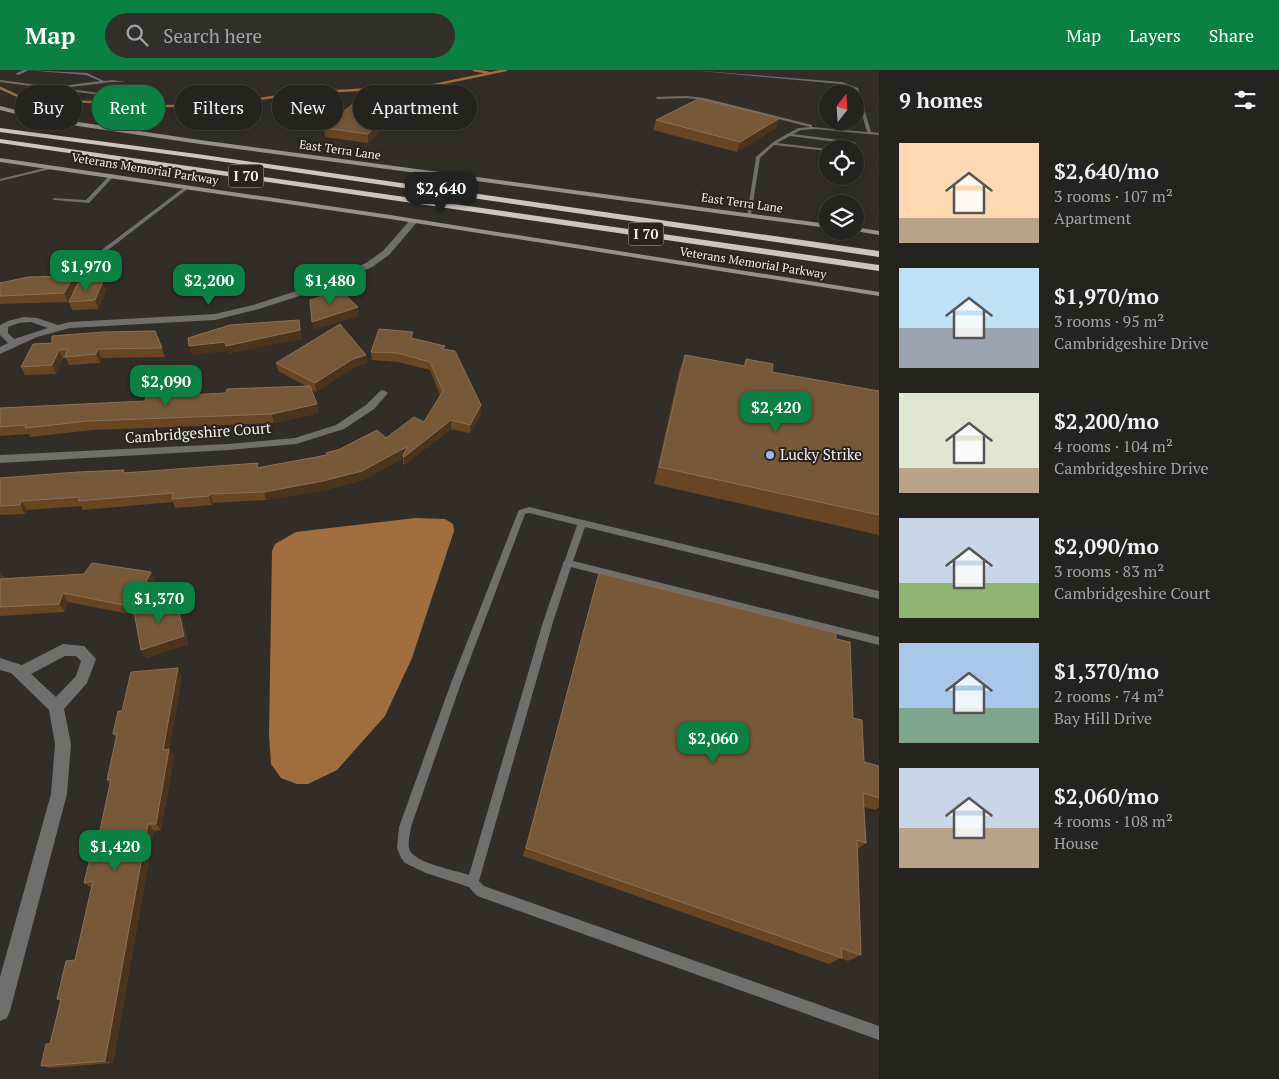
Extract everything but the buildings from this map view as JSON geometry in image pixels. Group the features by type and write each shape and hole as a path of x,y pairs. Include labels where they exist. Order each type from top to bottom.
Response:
{"highway":[{"name":"I 70","path":"0,130 879,254"},
{"path":"39,130 68,139"},
{"name":"I 70","path":"0,141 879,268"},
{"path":"0,148 80,152"}],"street":[{"path":"17,74 27,70"},
{"name":"East Terra Lane","path":"0,108 44,119 181,140 819,225"},
{"name":"Veterans Memorial Parkway","path":"0,160 53,166 414,221 879,294"},
{"path":"0,351 13,343 57,328 88,323 215,317 256,307 324,285 369,265 386,253 414,221"},
{"path":"864,231 879,233"},
{"path":"13,343 4,334 4,326 15,320 36,321 57,328"},
{"name":"Cambridgeshire Court","path":"0,459 228,447 296,441 340,428 370,407 383,393"},
{"path":"20,673 63,650 79,650 89,659 82,679 56,707"},
{"path":"0,664 16,669 56,707 63,744 59,794 0,1011"}],"lane":[{"path":"27,70 87,74 104,82"},
{"path":"692,70 841,83 857,89 869,133"},
{"path":"0,82 24,85"},
{"path":"79,85 124,82"},
{"path":"657,98 687,97 814,128 879,134"},
{"path":"749,215 758,158 788,135 800,129 814,128"},
{"path":"788,135 829,140"},
{"path":"774,144 819,149"},
{"path":"0,180 53,166"},
{"path":"54,199 87,202 113,176"},
{"path":"92,259 188,187"},
{"path":"879,595 529,510 522,512 456,682 405,827 403,843 404,853 414,863 473,882 480,891 879,1033"},
{"path":"473,882 548,622 582,523"},
{"path":"568,562 879,641"}],"shaded area":[{"path":"415,518 445,519 453,524 454,531 412,658 385,716 337,770 308,784 297,784 281,778 271,764 269,736 272,551 275,544 296,532"}],"waterway":[{"path":"474,70 489,73"},
{"path":"0,88 20,97 48,101 95,102 113,106 173,106 259,99 301,93 429,86 506,70"}],"place":[{"name":"Lucky Strike","path":"770,455"}]}
